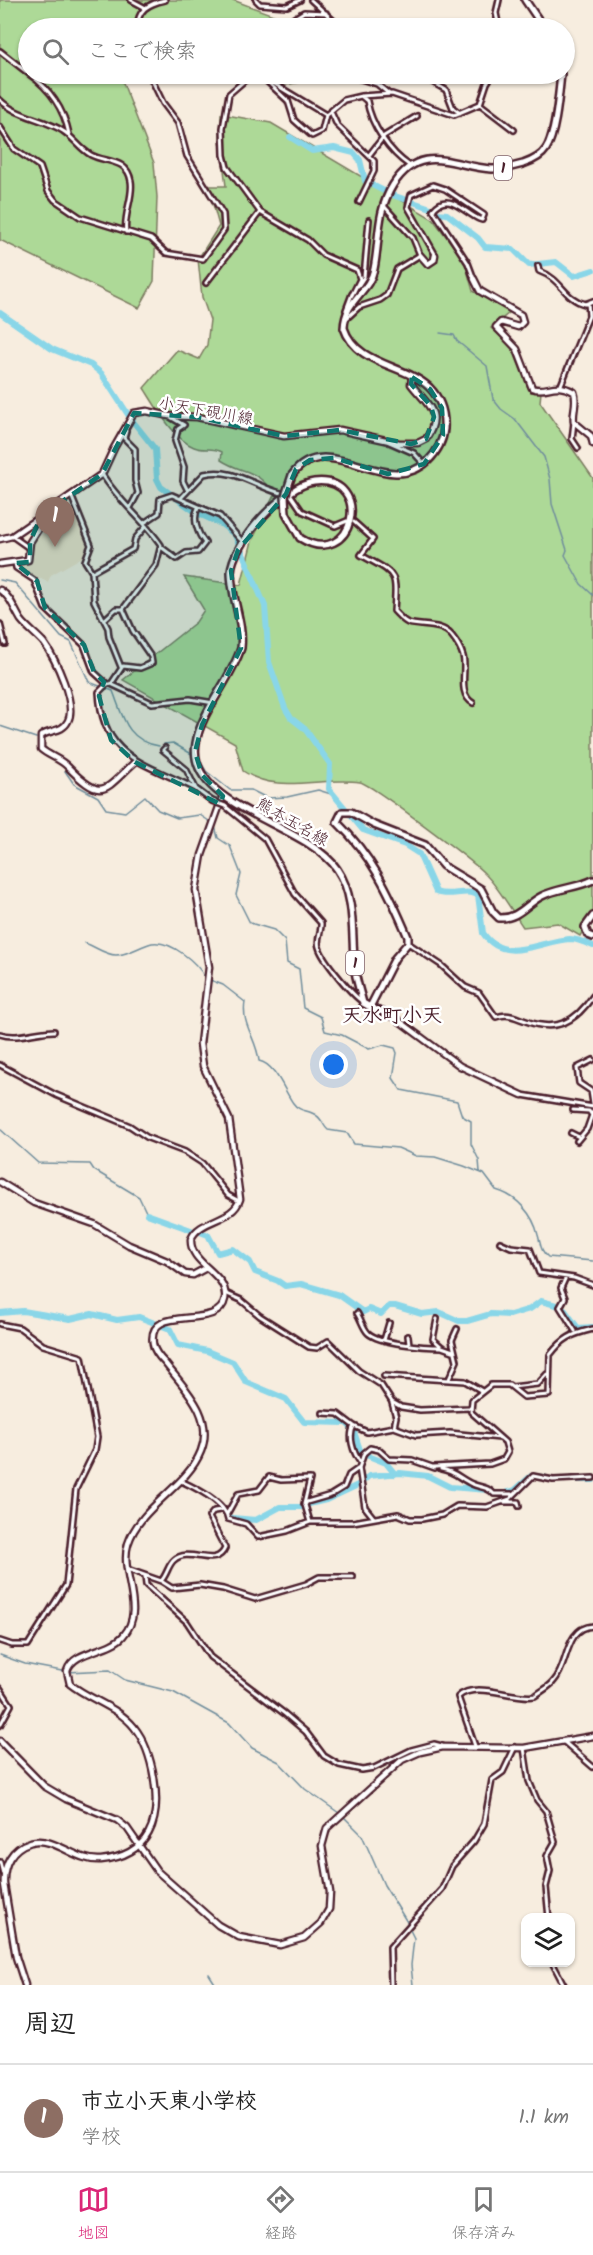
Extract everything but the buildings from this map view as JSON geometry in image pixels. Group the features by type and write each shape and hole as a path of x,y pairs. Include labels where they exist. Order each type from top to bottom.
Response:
{"main road":[{"path":"525,0 537,18"},
{"name":"1","path":"411,167 422,161 439,158 491,169 531,161 540,156 550,142 558,84"},
{"path":"411,167 389,193 379,221 374,271 368,283 351,303 345,321 347,335 358,350 412,377 430,389 442,408 444,428 440,444 424,464"},
{"name":"熊本玉名線","path":"363,1003 356,974 350,902 340,873 320,849 223,796 202,775 195,760 195,747 202,725 241,648 242,635 231,571 243,540 285,495 312,482 331,483 342,490 348,498 352,513 348,528 342,537 321,545 300,538 286,513 285,496 292,475 302,464 316,458 334,458 388,474 407,472 424,464"},
{"name":"熊本玉名線","path":"408,943 387,885 351,834 337,822 339,814 346,812 425,845 443,866 481,889 493,912 499,918 519,914 543,896 573,889 593,880"},
{"path":"593,916 585,927 588,935 593,937"},
{"name":"1","path":"370,1007 395,958 408,943"},
{"path":"363,1003 370,1007"}],"street":[{"path":"131,0 144,8"},
{"path":"139,18 144,8 165,0"},
{"path":"256,0 260,4 279,6 300,0"},
{"path":"311,0 331,18"},
{"path":"497,18 499,0"},
{"path":"294,18 304,12 326,13"},
{"path":"0,51 18,65"},
{"path":"42,84 56,101 70,136"},
{"path":"0,127 15,149 40,167 48,191 55,200 87,220 154,240 159,249 166,253 203,259 219,239 225,224 223,214 187,156 178,123 163,103 154,84"},
{"path":"240,84 229,94 223,128 227,167 260,212 308,240 323,255 357,270 360,279 352,295"},
{"path":"272,84 288,101 294,120 312,136 322,131 326,116 335,104 344,100 360,96 389,94 454,115 480,104 487,84"},
{"path":"274,84 326,116"},
{"path":"377,84 389,94"},
{"path":"436,84 446,90 453,108 460,113"},
{"path":"360,96 367,101 368,113 382,138 411,167"},
{"path":"0,100 70,136 89,154 116,160 129,174 132,184 126,232"},
{"path":"480,104 514,130"},
{"path":"331,112 337,125 374,160 375,169 359,202"},
{"path":"370,154 382,138 400,124 417,116"},
{"path":"384,206 386,212 413,238 420,255 428,264 434,260 435,255 408,207 409,199 427,186 438,186 484,215 482,219 479,219 453,203 446,202 433,210 468,263 480,291 521,315 523,322 518,327 501,322 496,327 517,349 532,388 537,390 561,385 574,392 576,398 572,414 573,439 578,448"},
{"path":"206,283 260,212"},
{"path":"345,321 346,305 363,279 369,220"},
{"path":"345,321 359,307 380,300 387,295 397,269 420,255"},
{"path":"538,266 540,271 557,280 571,299 588,303 593,301"},
{"path":"561,385 591,316 588,303"},
{"name":"小天下硯川線","path":"102,474 130,417 147,411 169,416 197,417 284,436 345,431 388,442 418,443 426,439 432,428 433,410 411,384 412,377"},
{"path":"172,418 184,425 178,429 175,441 178,457 184,467 183,481 187,489"},
{"path":"574,422 591,436 593,444"},
{"path":"122,437 135,452 135,481 138,493 130,508"},
{"path":"388,442 414,453 424,464"},
{"path":"181,498 187,489 204,474 212,472 244,476 270,491 291,495 302,511 335,526 347,521"},
{"path":"0,539 12,536 102,474 110,488 145,525 161,547 177,559 186,553 198,552 204,543 197,533 197,511"},
{"path":"71,495 91,545 85,561 92,572 92,595 121,667"},
{"path":"92,572 133,549 135,539 145,525 158,514 160,499 170,495 181,498 197,511 220,516 243,540"},
{"path":"0,564 28,560 29,548 41,523 41,516"},
{"path":"354,522 373,539 360,553 361,555 386,568 395,581 397,596 394,611 408,623 425,624 448,631 453,637 463,656 463,682 468,699 473,703"},
{"path":"12,536 29,548"},
{"path":"123,609 156,565 161,547"},
{"path":"15,563 16,568 34,580 45,608 84,645 94,672 105,686 152,703 190,699 214,703"},
{"path":"0,590 12,602 23,622 47,648 63,680 69,704 67,724 63,728 41,736 41,749 66,765 80,781 96,789 113,785 135,762"},
{"path":"104,620 116,609 123,609"},
{"path":"123,609 133,632 146,647 152,661 145,667 126,665 121,667 105,686 99,696 108,734 122,752 135,762 196,789 212,801 225,806 265,839 295,894 319,919 322,928 318,945 326,962 350,992 363,1003"},
{"path":"0,624 5,644"},
{"path":"165,748 163,750 186,769 196,789"},
{"path":"3,1875 9,1858 21,1846 31,1842 48,1842 82,1858 98,1860 128,1852 140,1844 153,1828 158,1810 152,1767 146,1745 132,1724 75,1687 67,1672 74,1660 108,1648 128,1630 133,1612 127,1552 133,1533 202,1450 204,1424 192,1398 153,1346 153,1337 160,1324 216,1312 224,1303 223,1285 206,1268 190,1246 193,1233 231,1212 240,1201 228,1119 203,1066 200,1036 209,974 196,897 202,855 223,796"},
{"path":"274,823 286,819 299,824 309,832"},
{"path":"408,943 441,965 465,987 478,993 496,1017 509,1014 537,1025 561,1026 574,1019 593,996"},
{"path":"370,1007 394,1017 460,1066 522,1095 593,1106 591,1091 579,1083 577,1068 593,1060"},
{"path":"0,1034 11,1038 33,1032 54,1032"},
{"path":"0,1065 57,1095 130,1126 148,1138 185,1152 202,1163 228,1195 240,1201"},
{"path":"571,1133 578,1139 593,1114 589,1111 573,1110"},
{"path":"0,1182 34,1203 94,1224 129,1245 167,1261 185,1274 194,1275 206,1268"},
{"path":"500,1242 511,1247 530,1249 539,1273 566,1277 593,1285"},
{"path":"566,1277 561,1288 565,1298 560,1307 576,1331"},
{"path":"225,1293 241,1300 260,1316 309,1347 317,1348 328,1341 359,1371 381,1385 391,1401 396,1417 394,1427"},
{"path":"357,1313 366,1331 384,1340 442,1347 453,1351"},
{"path":"437,1319 433,1339 442,1347"},
{"path":"384,1340 389,1323"},
{"path":"0,1324 20,1328 43,1345 82,1357 97,1437 95,1449 76,1489 66,1585 28,1645 12,1645 0,1641"},
{"path":"448,1379 457,1361 452,1340 457,1329"},
{"path":"512,1387 519,1396 524,1398 549,1395 551,1388 548,1374 550,1355 567,1336 576,1331 593,1329"},
{"path":"408,1336 409,1344"},
{"path":"469,1408 472,1400 491,1385 512,1387 538,1384 548,1374"},
{"path":"384,1376 465,1381 482,1390"},
{"path":"391,1401 409,1409 469,1408 502,1438 508,1452 504,1459 497,1462 434,1467"},
{"path":"323,1413 338,1414 353,1427 367,1432 394,1427 416,1435 450,1433 502,1438"},
{"path":"353,1427 352,1441 360,1462"},
{"path":"373,1517 365,1507 359,1468 363,1454 373,1448 389,1459 412,1460 459,1473 472,1484 488,1488 494,1494 512,1494"},
{"path":"305,1504 312,1499 331,1495 344,1487 349,1475 359,1468"},
{"path":"179,1480 200,1490 227,1514 228,1519 246,1524 258,1537 287,1531 310,1522 353,1521 398,1514 410,1520 432,1518 456,1506 477,1508 503,1502 510,1499 512,1494 533,1476 553,1480 593,1478"},
{"path":"227,1514 238,1494 259,1490 269,1477 310,1479 303,1504 305,1504 310,1522"},
{"path":"503,1502 518,1502 519,1506"},
{"path":"161,1581 171,1563 178,1558 195,1555 214,1559 220,1556 225,1548 210,1522 209,1514 219,1509 227,1514"},
{"path":"127,1569 161,1581 172,1588 200,1585 223,1588 255,1599 283,1592 293,1586 306,1584 326,1575 339,1579 353,1577"},
{"path":"145,1577 149,1588 187,1622 204,1651 285,1714 306,1732 324,1756 339,1765 362,1770 374,1768 423,1746 434,1744 443,1747"},
{"path":"475,1746 458,1697 462,1693 485,1692 535,1696 554,1681 567,1645 580,1631 593,1626"},
{"path":"0,1688 10,1705 0,1725"},
{"path":"0,1741 44,1786 66,1799 117,1820 140,1844 157,1871 218,1925 248,1940 290,1944 312,1932 329,1909 330,1892 322,1846 327,1828 402,1760 420,1752 443,1747 524,1748 593,1736"},
{"path":"562,1741 593,1767"},
{"path":"391,1985 390,1947 442,1889 452,1866 474,1841 484,1824 492,1780 503,1772 515,1747"},
{"path":"524,1748 529,1781 548,1817 555,1842 547,1857 550,1871 546,1892 549,1913"},
{"path":"0,1862 16,1957 25,1985"},
{"path":"555,1967 564,1985"}],"highlighted area":[{"path":"412,377 430,389 442,408 443,435 424,464 388,474 334,458 310,460 296,469 286,494 238,550 231,571 241,648 202,725 195,752 202,775 223,796 220,804 135,762 111,740 99,696 104,682 94,672 84,645 45,608 37,581 15,563 30,562 30,542 41,516 102,474 134,413 197,417 284,436 340,430 411,444 426,439 434,417 431,406 411,384"}],"shaded area":[{"path":"74,508 90,548 86,555 51,575 48,582 19,568 18,564 31,561 34,541"}],"green space":[{"path":"0,0 233,0 281,18 18,18 18,84 123,84 154,163 157,197 154,281 139,308 0,240"},
{"path":"221,114 271,123 433,219 464,260 473,291 510,312 491,328 512,347 527,386 531,392 541,392 540,402 593,478 593,913 580,936 558,923 523,927 485,874 462,854 368,786 360,782 285,783 256,778 243,771 235,743 123,680 196,622 204,610 184,577 241,585 252,541 274,495 268,486 256,476 221,460 222,452 194,447 179,437 144,388 177,350 199,359 207,345 210,320 202,297 198,259 219,226 208,186 226,186 220,139"}],"waterway":[{"path":"290,137 312,151 334,148 354,153 360,160 365,181"},
{"path":"370,184 392,195 431,208"},
{"path":"437,213 447,214 478,238 485,247 513,249 529,265 556,262 574,276 593,270"},
{"path":"0,313 52,349 91,365 101,373 131,419 155,449 157,479 161,487 197,513 221,524 235,535 265,606 269,662 285,708 291,718 305,729 330,764 329,789 363,830 405,845 419,854 436,892 441,894 468,892 478,895 483,933 492,943 513,950 570,939 593,946"},
{"path":"440,333 454,335 457,341 487,366 493,399 501,409 515,419 544,457 550,479 552,504 567,550 565,555 581,584 593,595"},
{"path":"0,580 15,583 61,637 71,642 89,682 113,691 124,719 133,733 140,739 159,746"},
{"path":"0,726 36,738"},
{"path":"164,744 173,743 195,756"},
{"path":"44,746 51,753"},
{"path":"51,759 63,766"},
{"path":"199,759 206,771 230,790 251,790 267,798 287,797 318,790 331,794"},
{"path":"65,771 74,784 98,797 106,809 125,812 145,796 158,810 177,818 200,815 212,823"},
{"path":"215,826 218,838 230,846 241,874 236,895 250,923 274,930 285,941 287,963 299,969 303,1008 321,1017 325,1031 342,1035 369,1049 383,1045 395,1048 397,1053 393,1078 401,1090 457,1101 462,1116 471,1121 471,1144 479,1160 480,1172"},
{"path":"85,943 112,955 125,954 152,943 167,945 183,954 205,978 223,985 245,1002 245,1018 259,1061 270,1067 279,1078 293,1103 302,1110 317,1116 328,1130 347,1133 354,1144 398,1148 416,1156 435,1157 484,1174 496,1190 517,1201 528,1213 536,1227 542,1250 548,1257 593,1261"},
{"path":"0,1129 38,1163 90,1164 94,1170 139,1197 147,1214"},
{"path":"147,1214 191,1230"},
{"path":"200,1232 208,1235 218,1253 233,1249 250,1262 255,1272 285,1286 301,1284 339,1295 363,1312 369,1309 381,1314 389,1306 395,1306 422,1314 439,1312 459,1321 467,1321 491,1314 510,1315 530,1309 541,1301 560,1306"},
{"path":"564,1309 578,1328 593,1327"},
{"path":"0,1313 23,1311 70,1319 92,1314 117,1320 139,1317 170,1329 178,1345 207,1351 233,1362 246,1382 286,1399 304,1422 346,1423 353,1429 361,1453 386,1463 395,1474"},
{"path":"362,1482 369,1476 400,1473 428,1476 450,1487 488,1490"},
{"path":"502,1494 515,1490 531,1476 544,1477"},
{"path":"569,1480 593,1480"},
{"path":"309,1504 326,1500 360,1484"},
{"path":"232,1518 256,1520 280,1507 301,1507"},
{"path":"0,1655 25,1664 67,1672 110,1670 125,1680 173,1692 229,1723 252,1748 279,1762 305,1789 339,1813"},
{"path":"343,1816 362,1835 384,1885 407,1922"},
{"path":"409,1928 414,1938 411,1965 413,1985"},
{"path":"209,1974 216,1985"}],"place":[{"name":"市立小天東小学校","path":"55,547"}],"district":[{"name":"天水町小天","path":"392,1015"}]}
